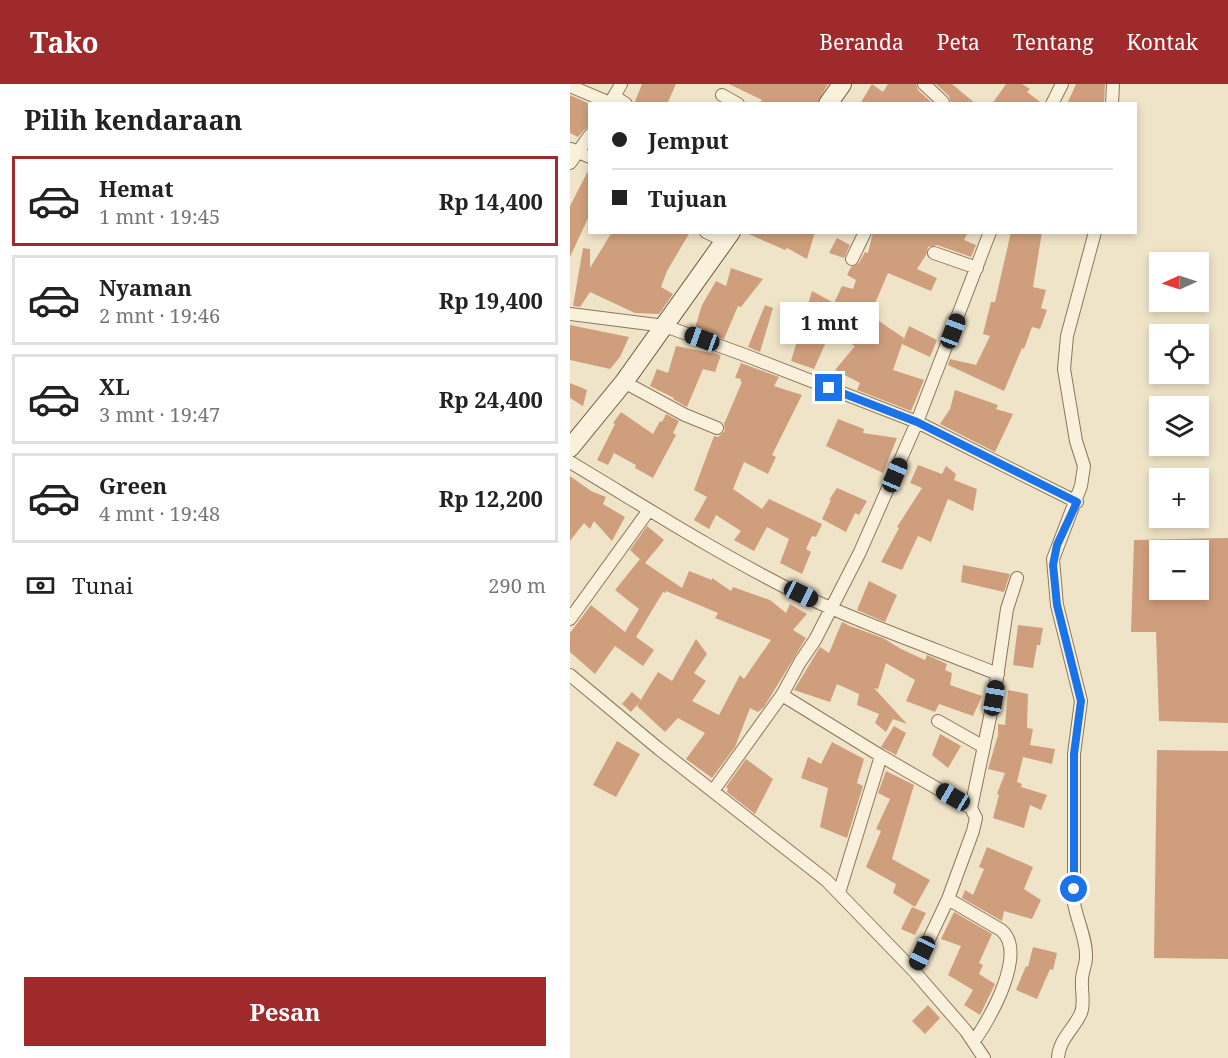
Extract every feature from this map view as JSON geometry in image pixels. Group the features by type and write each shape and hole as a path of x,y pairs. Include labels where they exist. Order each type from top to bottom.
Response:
{"street":[{"path":"570,86 611,101 621,84"},
{"path":"829,102 842,84"},
{"path":"924,84 943,102"},
{"path":"1053,102 1062,84"},
{"path":"1112,102 1113,84"},
{"path":"722,95 734,102"},
{"path":"570,163 588,138"},
{"path":"852,259 864,234"},
{"path":"713,791 782,695 831,608 878,512 917,422 989,234"},
{"path":"1058,1058 1063,1040 1073,1028 1082,1010 1082,980 1086,957 1074,903 1074,754 1081,695 1057,605 1053,574 1054,552 1077,502 1084,466 1076,441 1064,369 1067,336 1094,234"},
{"path":"570,448 624,382 728,237"},
{"path":"934,253 977,268"},
{"path":"570,314 665,326 917,422 1077,502"},
{"path":"624,382 685,416 717,428"},
{"path":"570,462 649,510 777,582 831,608 998,674"},
{"path":"570,619 649,510"},
{"path":"971,808 998,674 1007,609 1017,578"},
{"path":"570,675 659,749 809,866 839,893 914,971 974,1041 984,1058"},
{"path":"782,695 971,808 976,818 948,899 914,971"},
{"path":"938,721 984,747"},
{"path":"839,893 881,756"},
{"path":"948,899 1001,930 1010,941 1009,962 1003,988 985,1026 974,1041"}],"building":[{"path":"642,84 676,84 668,102 635,102"},
{"path":"729,84 828,84 818,102 760,102 762,100"},
{"path":"872,84 883,92 888,84 916,84 918,90 931,102 861,102"},
{"path":"936,84 952,84 974,102 950,102 949,96"},
{"path":"1006,84 1022,84 1030,89 1027,92 1040,102 993,102"},
{"path":"1076,84 1105,84 1104,102 1068,102"},
{"path":"570,95 588,103 588,127 578,137 570,133"},
{"path":"588,171 588,218 570,257 570,206"},
{"path":"611,234 689,234 667,271 661,287 673,294 659,314 635,313 590,292 580,307 573,306 583,248 590,249 590,268"},
{"path":"749,234 814,234 807,259 787,248 785,250"},
{"path":"873,234 967,234 964,240 976,245 971,257 937,245 928,247 917,269 937,278 931,291 888,273 870,315 904,338 893,370 924,380 911,411 857,390 860,383 835,370 855,346 830,333 814,369 791,361 812,291 834,303 842,286 853,289 856,280 847,275 851,267 859,263 865,252 868,253"},
{"path":"1011,234 1042,234 1033,287 1046,290 1041,308 1047,310 1040,329 1032,327 1004,391 948,365 950,359 976,365 990,336 983,334 991,302 995,302"},
{"path":"837,238 850,245 844,258 829,253"},
{"path":"731,268 763,279 741,307 738,306 724,339 695,328 702,305 716,281 726,286"},
{"path":"765,305 773,308 760,352 748,347"},
{"path":"570,325 629,337 620,357 610,369 570,360"},
{"path":"909,326 937,340 930,357 902,344"},
{"path":"676,346 721,355 715,372 703,369 687,407 650,386 657,369 668,373"},
{"path":"741,363 779,377 774,386 802,395 772,455 776,457 768,474 744,462 733,489 762,509 769,499 822,524 816,537 812,536 806,549 811,552 802,574 780,563 789,539 767,527 754,551 734,540 741,531 716,515 709,529 694,520 707,497 694,490 714,436 718,437 725,431 724,424 742,382 741,379 735,378"},
{"path":"570,383 587,390 583,406 570,398"},
{"path":"955,390 998,405 996,409 1013,414 995,452 940,424 950,409"},
{"path":"621,412 653,434 666,414 679,421 673,433 676,435 653,478 614,453 608,465 597,460 615,424 613,423"},
{"path":"838,419 864,429 863,433 897,438 883,473 826,446"},
{"path":"918,465 942,474 946,466 956,474 954,480 977,489 973,511 948,499 931,542 918,536 902,570 881,562 899,528 897,527 922,488 910,483"},
{"path":"570,476 591,491 606,497 603,504 625,517 612,541 594,521 590,529 584,523 570,541"},
{"path":"837,488 867,501 859,515 855,513 846,532 822,519 831,500 829,500"},
{"path":"647,526 664,540 645,563 682,588 689,571 712,580 712,578 731,591 733,587 770,600 786,613 790,604 807,614 793,630 806,638 764,707 758,712 750,708 735,747 712,778 686,759 705,733 678,718 665,732 637,706 658,672 672,681 696,639 707,654 694,673 706,681 692,701 719,715 740,675 744,679 771,640 715,618 718,613 666,591 663,592 636,637 654,650 643,666 615,646 595,674 570,652 570,633 591,605 625,632 639,609 615,590 640,559 630,550"},
{"path":"1228,538 1228,723 1159,721 1156,632 1131,632 1134,540"},
{"path":"963,565 1010,574 1004,592 961,582"},
{"path":"869,581 897,595 885,622 857,610"},
{"path":"842,622 883,638 925,660 927,655 947,664 945,670 952,673 950,685 982,696 973,716 939,704 935,712 906,701 915,680 886,663 878,689 874,688 907,724 893,719 886,732 875,723 879,714 857,705 859,694 837,684 830,702 794,690 820,647 829,653"},
{"path":"1018,625 1043,628 1033,668 1013,665"},
{"path":"1008,690 1028,694 1027,728 1033,729 1030,745 1055,749 1052,764 1023,757 1017,782 1022,784 1021,787 1047,795 1041,810 1030,805 1024,828 993,818 999,795 997,794 1005,773 988,769 998,735 998,724 1005,725"},
{"path":"632,692 641,700 631,712 622,704"},
{"path":"894,726 906,733 896,755 881,747"},
{"path":"940,734 961,746 948,768 932,755"},
{"path":"617,741 640,754 616,797 593,785"},
{"path":"832,742 864,759 857,783 863,786 847,838 820,827 828,788 801,778 808,757 821,764"},
{"path":"1157,750 1228,751 1228,959 1154,958"},
{"path":"746,759 773,779 755,814 727,792 726,787"},
{"path":"886,771 914,785 892,859 930,880 915,907 893,893 896,884 866,867 881,831 876,829 890,799 878,793"},
{"path":"987,847 1033,867 1024,889 1041,900 1032,919 1004,911 1002,921 962,898 965,890 973,895 984,869 979,867"},
{"path":"912,907 926,913 915,935 901,929"},
{"path":"954,912 992,934 979,963 983,965 979,974 995,984 980,1015 964,1005 973,990 948,975 961,946 941,939"},
{"path":"1033,947 1057,953 1053,970 1050,969 1037,999 1016,990 1026,966 1028,967"},
{"path":"928,1005 940,1018 925,1034 912,1021"}],"route":[{"path":"829,388 917,422 1077,502 1053,559 1057,605 1081,695 1074,754 1074,889"}]}
